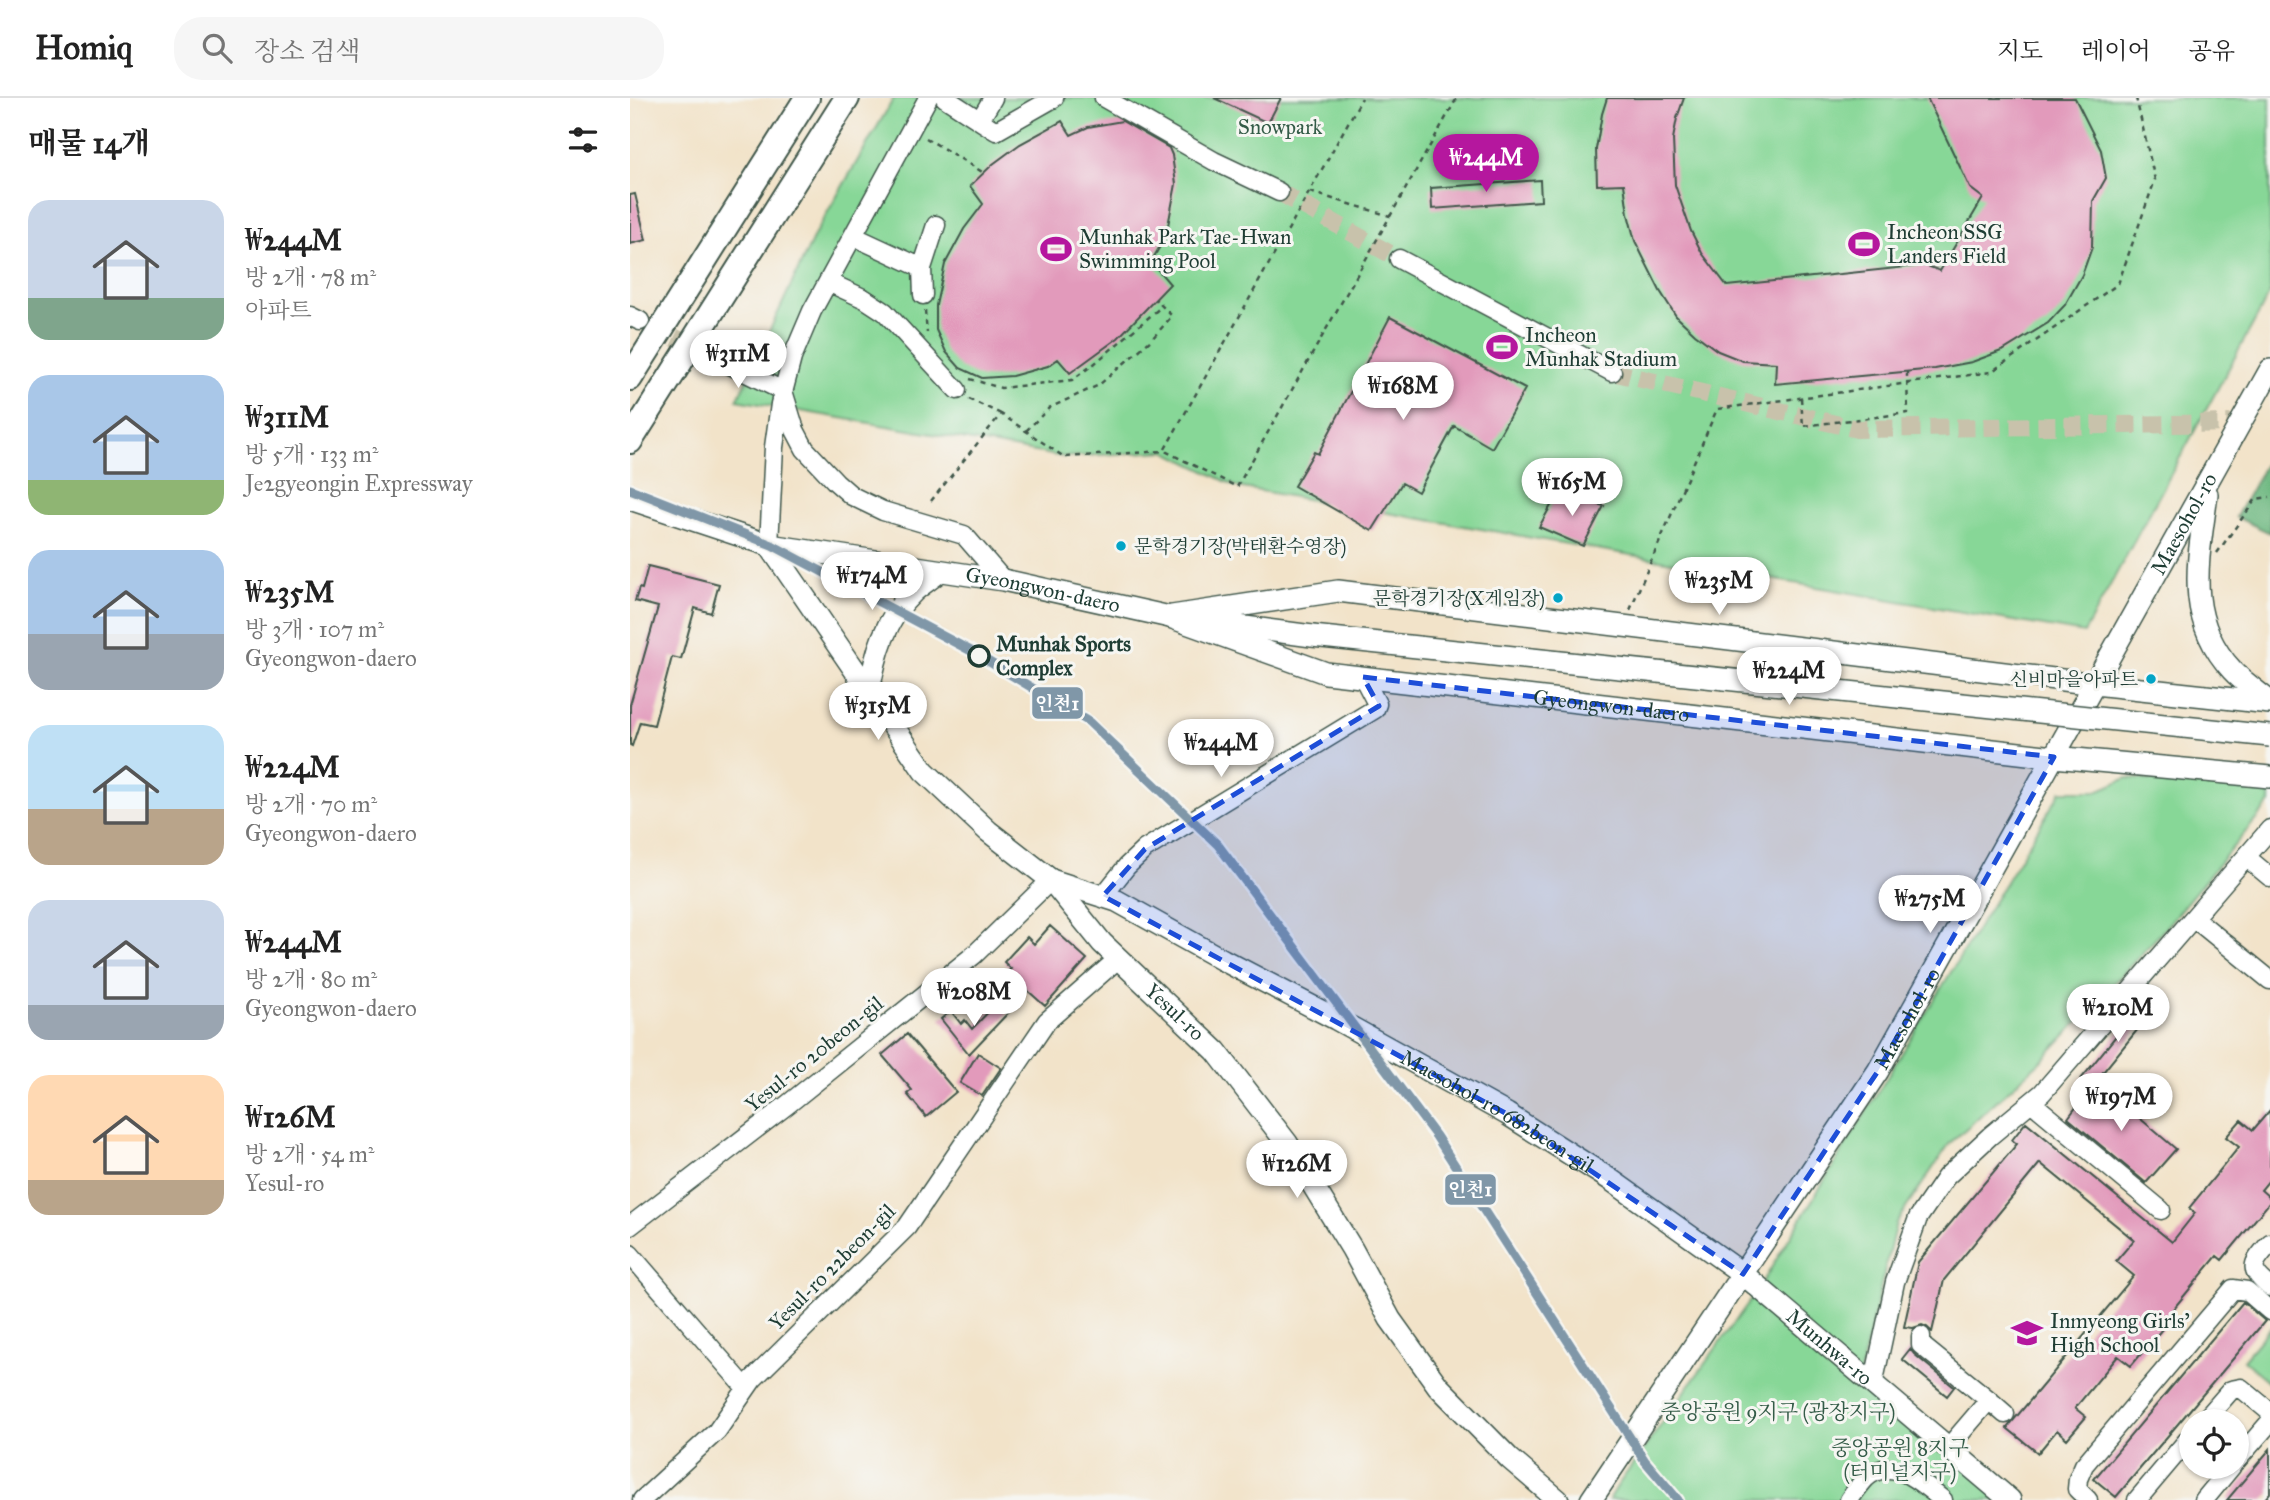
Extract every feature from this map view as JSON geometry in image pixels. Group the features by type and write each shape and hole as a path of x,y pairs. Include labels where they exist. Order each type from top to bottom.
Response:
{"highway":[{"path":"630,378 807,98"},
{"path":"630,441 848,98"}],"main road":[{"name":"Maesohol-ro","path":"1591,1500 1878,1071 2270,370"},
{"path":"2208,482 2196,576 2200,612 2212,643 2233,671 2270,702"},
{"name":"Gyeongwon-daero","path":"630,499 769,545 1003,580 1170,617 1311,636 2270,736"},
{"name":"Yesul-ro","path":"769,545 924,771 988,831 1051,880 1102,943 1216,1051 1287,1143 1352,1249 1390,1319 1438,1386 1510,1459 1558,1500"},
{"path":"869,692 875,656 894,617 914,591 940,571"},
{"name":"Gyeongwon-daero","path":"1170,617 1338,591 2095,684 2270,702"},
{"name":"Gyeongwon-daero","path":"1170,617 1326,673 2054,757 2270,777"},
{"name":"Maesohol-ro 682beon-gil","path":"1051,880 1118,901 1507,1114 1611,1180 1743,1274"},
{"name":"Munhwa-ro","path":"1743,1274 2010,1500"}],"street":[{"path":"769,545 774,447 783,391 792,358 812,311 928,98"},
{"path":"945,98 996,131 1054,98"},
{"path":"980,120 993,98"},
{"path":"1104,98 1214,161 1279,192"},
{"path":"923,295 922,268 936,225"},
{"path":"853,236 922,268"},
{"path":"1399,259 1612,372"},
{"path":"828,282 865,299 885,312 962,384"},
{"path":"710,355 783,391 795,430 805,449 852,496 883,511 964,535 1003,580"},
{"path":"1103,896 1144,849 1375,709 1377,704 1363,677"},
{"path":"1873,1385 1895,1282 1918,1218 1946,1177 2042,1093 2270,829"},
{"path":"2246,857 2270,877"},
{"name":"Yesul-ro 20beon-gil","path":"630,1226 787,1105 974,955 1051,880"},
{"path":"2194,918 2270,980"},
{"name":"Yesul-ro 22beon-gil","path":"642,1500 717,1431 745,1387 907,1227 1046,1021 1119,958"},
{"path":"2031,1102 2161,1210"},
{"path":"2270,1244 2255,1262 2254,1269 2256,1275 2270,1287"},
{"path":"630,1254 745,1387"},
{"path":"2088,1500 2077,1489 2084,1465 2233,1289 2248,1291 2270,1311"},
{"path":"1922,1336 1921,1345 2005,1414"},
{"path":"2214,1409 2231,1390 2241,1388 2270,1412"},
{"path":"1948,1448 1989,1400"},
{"path":"2249,1446 2270,1422"},
{"path":"2137,1500 2179,1450"},
{"path":"1849,1500 1867,1477 1887,1468 1910,1474 1943,1500"},
{"path":"2204,1500 2221,1479"}],"path":[{"path":"1165,451 1362,98"},
{"path":"1162,306 1072,380 1001,388 962,384 968,398 1001,414 1064,457 1165,451 1237,487 1457,98"},
{"path":"1623,626 1717,409 1991,372 2118,284 2155,180 2136,98"},
{"path":"911,129 984,173"},
{"path":"1310,192 1390,216"},
{"path":"923,295 928,338"},
{"path":"1026,431 1049,408 1099,385 1151,340 1172,316 1155,299"},
{"path":"1801,398 1803,426 1908,413 1907,372"},
{"path":"931,501 1001,414"},
{"path":"2196,576 2229,539 2256,499 2270,497"}],"highlighted area":[{"path":"1363,677 2054,757 1878,1071 1743,1274 1507,1114 1103,896 1145,849 1379,706"}],"green space":[{"name":"Incheon Munhak Stadium","path":"894,98 2270,98 2270,293 2084,633 1237,487 1165,451 1064,457 737,400 816,232"},
{"path":"2270,455 2270,533 2236,517"},
{"name":"중앙공원 9지구 (광장지구)","path":"2127,778 2270,791 2270,803 2160,934 2041,1061 1950,1143 1896,1223 1860,1373 2010,1500 1609,1500 1759,1288 2061,791 2097,791"},
{"path":"2270,1328 2270,1383 2243,1360"}],"building":[{"path":"1214,98 1281,98 1268,123"},
{"path":"1607,98 1684,98 1673,139 1675,185 1691,231 1702,253 1727,286 1925,265 1940,271 1983,198 1970,188 1927,98 2075,98 2101,150 2106,178 2093,201 2092,247 2082,275 2065,305 2048,323 2004,350 1972,362 1935,369 1775,384 1776,363 1743,361 1718,351 1676,316 1635,241 1624,184 1597,185 1596,149"},
{"name":"Munhak Park Tae-Hwan Swimming Pool","path":"1062,121 1071,135 1088,127 1122,121 1169,148 1176,184 1166,236 1151,262 1170,284 1118,338 1070,373 1058,359 1048,366 1012,376 982,378 960,368 946,352 936,330 936,305 945,264 964,229 983,204 970,186 1020,144"},
{"path":"1540,180 1541,201 1432,209 1431,188"},
{"path":"635,194 646,240 630,244 630,195"},
{"path":"1390,317 1525,389 1492,448 1454,426 1418,492 1402,483 1372,531 1294,486 1314,452 1318,454"},
{"path":"1558,493 1604,506 1583,546 1539,527"},
{"path":"648,566 719,584 711,613 695,608 681,659 672,657 654,725 640,722 632,746 630,705 658,607 635,601 639,588 642,589"},
{"path":"1050,926 1087,959 1045,1006 1007,972 1011,969 1004,962 1027,937 1034,944"},
{"path":"2145,1000 2155,1008 2091,1087 2081,1079"},
{"path":"997,1003 1008,1013 969,1054 941,1019 951,1011 961,1024 965,1020 972,1029"},
{"path":"907,1034 956,1092 926,1117 907,1094 912,1090 882,1055"},
{"path":"978,1053 1001,1068 982,1096 960,1083"},
{"path":"2096,1081 2176,1149 2146,1183 2068,1118"},
{"path":"2270,1110 2270,1179 2261,1190 2270,1198 2270,1202 2222,1260 2217,1256 2169,1314 2173,1316 2131,1366 2118,1356 2075,1408 2086,1417 2067,1439 2057,1430 2038,1453 2007,1428 2134,1276 2116,1261 2134,1240 2040,1163 1944,1280 1932,1332 1922,1325 1904,1327 1918,1262 2017,1144 2012,1140 2026,1122 2172,1242 2195,1213 2189,1208 2239,1147 2226,1137 2241,1120 2253,1130"},
{"path":"2243,1302 2265,1321 2190,1409 2179,1409 2179,1423 2116,1497 2094,1479"},
{"path":"1910,1349 1954,1387 1947,1396 1902,1359"},
{"path":"2270,1449 2270,1493 2264,1500 2227,1500 2245,1479 2249,1479 2249,1474"}],"tunnel":[{"path":"1279,192 1399,259"},
{"path":"650,326 700,350"},
{"path":"1612,372 1857,429 2241,423"}],"transit line":[{"name":"인천1","path":"630,489 772,545 971,651 1089,722 1218,845 1436,1136 1645,1461 1678,1500"}],"place":[{"name":"Incheon SSG Landers Field","path":"1864,244"},
{"name":"Munhak Park Tae-Hwan Swimming Pool","path":"1056,249"},
{"name":"Incheon Munhak Stadium","path":"1502,347"},
{"name":"문학경기장(박태환수영장)","path":"1121,546"},
{"name":"문학경기장(X게임장)","path":"1558,598"},
{"name":"Munhak Sports Complex","path":"979,656"},
{"name":"신비마을아파트","path":"2151,679"},
{"name":"Inmyeong Girls’ High School","path":"2027,1333"}],"park label":[{"name":"Snowpark","path":"1280,127"},
{"name":"중앙공원 8지구 (터미널지구)","path":"1900,1460"}]}
